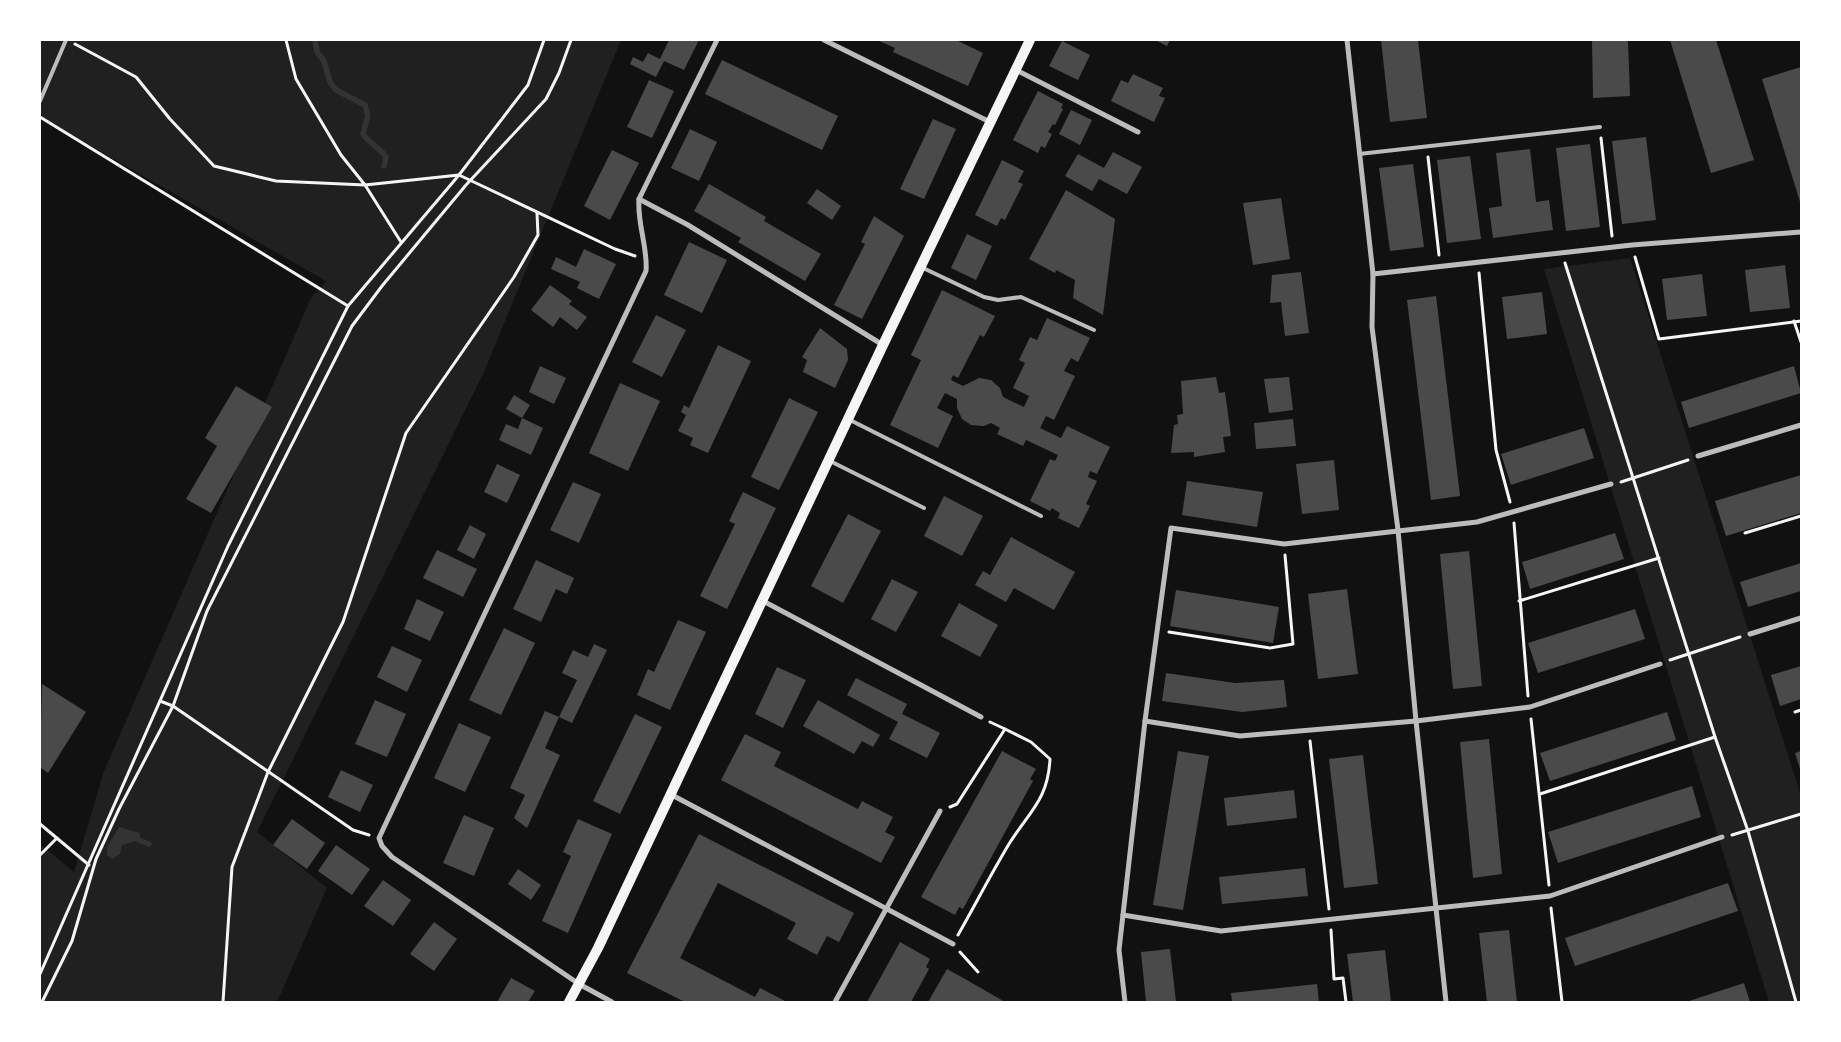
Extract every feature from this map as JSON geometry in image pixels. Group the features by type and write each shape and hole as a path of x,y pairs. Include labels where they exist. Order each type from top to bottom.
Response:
{"main road":[{"path":"569,1002 670,794 920,266 1030,40"}],"street":[{"path":"612,1002 579,984 392,857 382,846 379,838 646,271 647,260 637,214 639,199 717,40"},
{"path":"824,40 990,122"},
{"path":"1347,40 1373,274 1372,327 1398,530 1446,1002"},
{"path":"1016,70 1138,132"},
{"path":"639,199 688,225 883,344"},
{"path":"1373,274 1613,246 1801,232"},
{"path":"1698,456 1801,425"},
{"path":"1125,1002 1118,950 1145,721 1171,528 1284,544 1477,522 1611,484"},
{"path":"762,600 980,717"},
{"path":"1750,634 1801,618"},
{"path":"1145,721 1240,736 1416,720 1530,707 1660,664"},
{"path":"670,794 953,944"},
{"path":"834,1002 940,811"},
{"path":"1123,915 1221,931 1436,906 1550,896 1722,837"}],"lane":[{"path":"40,101 67,40"},
{"path":"1359,154 1600,127"},
{"path":"920,266 984,297 998,300 1021,297 1094,330"},
{"path":"848,419 1041,516"},
{"path":"828,460 924,508"}],"path":[{"path":"67,40 136,77 170,120 214,166 276,181 365,185 459,176 616,249 647,260"},
{"path":"286,40 296,79 341,155 365,185 401,242"},
{"path":"40,974 228,546 348,306 459,176 528,85 544,40"},
{"path":"42,1002 72,941 96,859 119,809 173,706 207,611 352,326 382,286 470,181 546,99 559,73 571,40"},
{"path":"40,118 348,306"},
{"path":"1600,127 1613,246"},
{"path":"1427,146 1440,266"},
{"path":"223,1002 232,867 268,772 343,622 406,433 514,277 538,235 537,212"},
{"path":"1632,245 1659,339 1801,321"},
{"path":"1562,252 1591,349 1634,478 1715,737 1748,831 1796,1002"},
{"path":"1478,261 1496,450 1514,513 1519,601 1562,1002"},
{"path":"1794,322 1801,342"},
{"path":"1611,484 1698,456"},
{"path":"1746,533 1801,516"},
{"path":"1157,630 1270,648 1293,644 1284,544"},
{"path":"1519,601 1659,558"},
{"path":"1660,664 1750,634"},
{"path":"160,701 173,706 352,830 379,838"},
{"path":"1795,712 1801,710"},
{"path":"978,972 953,944 1010,842 1034,811 1049,779 1050,759 1031,742 980,717"},
{"path":"940,811 957,804 1005,729"},
{"path":"1309,730 1330,919 1334,979 1343,978 1346,1002"},
{"path":"1540,794 1715,737"},
{"path":"1722,837 1748,831 1801,814"},
{"path":"40,824 89,865"},
{"path":"40,856 57,838"}],"shaded area":[{"path":"40,40 621,40 484,372 257,832 327,888 277,1002 40,1002 40,844 74,872 104,771 311,298 326,281 40,117"},
{"path":"1630,258 1801,796 1801,1002 1769,1002 1544,269"},
{"path":"119,827 140,833 139,840 122,845 120,854 112,859 107,855 107,847"}],"building":[{"path":"669,40 699,40 684,70 664,61 656,77 630,64 633,57 643,62 648,53 660,59"},
{"path":"877,40 956,40 983,53 968,86 893,52 895,48"},
{"path":"1155,40 1170,40 1167,46"},
{"path":"1381,40 1418,40 1427,118 1390,122"},
{"path":"1592,40 1628,40 1630,96 1593,98"},
{"path":"1670,40 1716,40 1754,160 1711,173"},
{"path":"1062,41 1090,55 1078,80 1049,66"},
{"path":"722,60 838,116 822,150 705,94"},
{"path":"1801,67 1801,205 1762,79"},
{"path":"1133,74 1163,88 1159,96 1165,98 1154,122 1111,101 1121,80 1128,83"},
{"path":"649,80 674,91 652,138 627,127"},
{"path":"1038,91 1063,104 1061,108 1063,109 1055,125 1053,124 1048,132 1052,134 1045,148 1041,146 1038,153 1013,140"},
{"path":"1071,110 1092,120 1080,145 1059,134"},
{"path":"933,119 956,129 924,199 900,189"},
{"path":"690,129 717,142 699,181 671,168"},
{"path":"1646,137 1656,220 1622,224 1612,141"},
{"path":"1590,144 1600,227 1566,231 1556,148"},
{"path":"1530,149 1536,202 1549,200 1553,230 1493,238 1489,208 1502,206 1496,153"},
{"path":"612,150 639,163 610,220 584,206"},
{"path":"1113,152 1142,167 1127,194 1099,179 1092,191 1065,176 1078,154 1104,168"},
{"path":"1470,156 1481,239 1447,243 1437,160"},
{"path":"1002,160 1024,171 1018,182 1023,184 1005,220 1001,218 997,226 975,215"},
{"path":"1413,164 1424,247 1390,251 1379,168"},
{"path":"709,184 766,217 764,221 821,254 805,281 738,242 741,238 694,211"},
{"path":"817,189 841,206 832,220 807,203"},
{"path":"1066,190 1115,219 1103,315 1073,298 1075,280 1056,270 1055,273 1029,259"},
{"path":"1281,198 1290,259 1253,265 1243,203"},
{"path":"874,216 904,236 862,319 834,305 865,244 861,242"},
{"path":"967,234 992,246 976,280 951,268"},
{"path":"689,242 727,260 702,313 664,295"},
{"path":"584,249 616,264 599,299 577,288 580,282 551,269 556,257 576,267"},
{"path":"1785,265 1790,308 1750,312 1745,270"},
{"path":"1301,272 1309,333 1285,336 1281,302 1270,303 1272,275"},
{"path":"1702,274 1707,316 1667,320 1662,279"},
{"path":"550,285 572,301 569,304 587,317 577,330 560,317 553,327 531,310"},
{"path":"942,290 995,316 984,337 980,335 958,378 953,375 951,380 963,386 979,378 991,380 1000,388 1003,397 1024,407 1029,396 1013,388 1025,363 1019,360 1030,337 1037,340 1047,318 1090,338 1078,362 1071,358 1064,371 1075,376 1054,420 1046,416 1040,428 1061,438 1067,426 1110,447 1097,474 1090,471 1088,477 1097,481 1086,504 1090,506 1079,528 1058,518 1060,513 1052,508 1050,511 1030,501 1050,459 1055,461 1058,455 1026,440 1023,446 997,434 1000,428 991,423 984,426 971,425 962,419 957,408 957,399 945,393 937,408 953,416 938,448 890,425 921,360 911,355"},
{"path":"1542,292 1547,334 1507,339 1502,297"},
{"path":"1436,296 1460,496 1431,500 1407,300"},
{"path":"656,315 686,330 662,377 632,362"},
{"path":"820,328 847,349 848,360 835,388 803,372 807,360 802,357"},
{"path":"718,345 751,361 708,453 690,445 693,438 678,431 686,415 681,412 684,405 689,408"},
{"path":"540,366 566,378 554,404 529,392"},
{"path":"1794,366 1801,393 1689,428 1681,402"},
{"path":"1216,377 1219,393 1225,392 1231,436 1223,437 1225,452 1194,457 1194,452 1171,453 1174,425 1178,424 1177,415 1183,414 1181,381"},
{"path":"1289,377 1293,410 1269,413 1264,379"},
{"path":"620,383 660,401 628,471 589,453"},
{"path":"236,386 272,407 211,513 186,499 217,446 205,438"},
{"path":"514,395 530,405 522,418 506,409"},
{"path":"789,398 818,412 779,490 751,477"},
{"path":"522,418 543,428 531,455 499,440 506,424 518,429"},
{"path":"1293,419 1296,446 1256,449 1254,423"},
{"path":"1584,428 1594,458 1511,485 1501,454"},
{"path":"1334,460 1339,510 1302,514 1296,464"},
{"path":"497,464 520,475 507,503 484,492"},
{"path":"1801,475 1801,513 1726,536 1715,501"},
{"path":"1187,481 1263,492 1257,527 1182,515"},
{"path":"573,482 601,494 579,543 550,530"},
{"path":"743,492 776,508 727,609 700,596 735,524 729,521"},
{"path":"944,496 983,516 962,556 924,536"},
{"path":"848,514 881,531 843,603 811,586"},
{"path":"470,525 486,534 474,559 457,550"},
{"path":"1615,533 1624,559 1530,589 1522,562"},
{"path":"1011,537 1075,572 1054,610 1014,588 1006,602 975,585 983,571 990,575"},
{"path":"437,550 477,569 463,597 423,578"},
{"path":"1469,551 1482,686 1453,689 1440,554"},
{"path":"536,560 574,578 567,594 556,589 541,622 513,609"},
{"path":"1801,563 1801,591 1748,607 1740,582"},
{"path":"892,579 918,592 896,632 871,619"},
{"path":"1347,589 1358,674 1318,679 1308,594"},
{"path":"1176,590 1279,607 1273,643 1170,626"},
{"path":"417,599 444,612 430,641 404,629"},
{"path":"959,603 998,625 980,657 941,636"},
{"path":"1635,609 1645,639 1538,673 1528,643"},
{"path":"678,620 706,632 670,710 637,695 648,669 654,672"},
{"path":"504,628 535,643 501,715 469,700"},
{"path":"594,644 607,650 572,723 559,717 577,680 562,673 573,650 588,657"},
{"path":"392,646 422,660 407,692 377,677"},
{"path":"1801,666 1801,699 1780,706 1771,675"},
{"path":"777,667 806,680 783,728 755,714"},
{"path":"1166,673 1235,683 1284,680 1287,707 1242,712 1162,701"},
{"path":"856,678 907,704 902,714 940,733 927,758 889,739 898,722 847,695"},
{"path":"42,684 86,712 48,773 40,767"},
{"path":"375,700 406,714 387,757 355,744"},
{"path":"818,700 880,735 873,747 862,741 854,754 803,726"},
{"path":"545,711 559,717 545,748 560,755 527,828 514,818 525,795 510,788"},
{"path":"1667,712 1676,740 1550,781 1540,753"},
{"path":"635,714 662,727 620,814 593,801"},
{"path":"459,723 491,737 465,792 434,778"},
{"path":"745,734 781,752 774,766 858,809 862,801 893,817 885,832 895,837 881,863 721,780"},
{"path":"1489,739 1502,874 1473,878 1460,742"},
{"path":"1002,751 1036,769 1030,779 1033,781 963,909 959,907 955,915 921,897"},
{"path":"1178,751 1209,756 1183,910 1153,905"},
{"path":"1801,751 1801,772 1795,753"},
{"path":"1363,755 1378,884 1344,888 1329,759"},
{"path":"341,770 373,785 360,812 328,797"},
{"path":"1692,786 1701,817 1558,863 1548,832"},
{"path":"1294,790 1297,818 1227,826 1224,798"},
{"path":"464,815 494,828 474,876 443,863"},
{"path":"292,819 325,843 307,869 273,845"},
{"path":"578,819 612,834 568,933 542,921 571,856 563,852"},
{"path":"699,834 854,913 839,942 827,936 817,955 787,939 796,923 718,883 680,958 755,997 760,988 787,1002 685,1002 627,973"},
{"path":"336,845 370,869 352,895 318,871"},
{"path":"1305,868 1308,896 1222,904 1219,877"},
{"path":"518,869 541,885 531,900 508,884"},
{"path":"383,880 411,900 393,926 364,906"},
{"path":"1728,883 1738,911 1575,966 1565,938"},
{"path":"434,922 457,939 434,971 410,954"},
{"path":"1509,930 1517,1002 1487,1002 1479,933"},
{"path":"900,942 930,959 926,967 929,969 911,1002 867,1002"},
{"path":"1170,949 1176,1002 1146,1002 1141,952"},
{"path":"1385,950 1391,1002 1353,1002 1347,954"},
{"path":"947,969 965,979 1005,1002 928,1002"},
{"path":"511,978 535,991 528,1002 497,1002"},
{"path":"1744,983 1750,1002 1686,1002"},
{"path":"1317,984 1319,1002 1232,1002 1231,993"}],"waterway":[{"path":"315,40 317,52 324,61 330,82 336,90 365,105 368,115 363,134 386,157 384,166"},
{"path":"139,840 149,844"}]}
